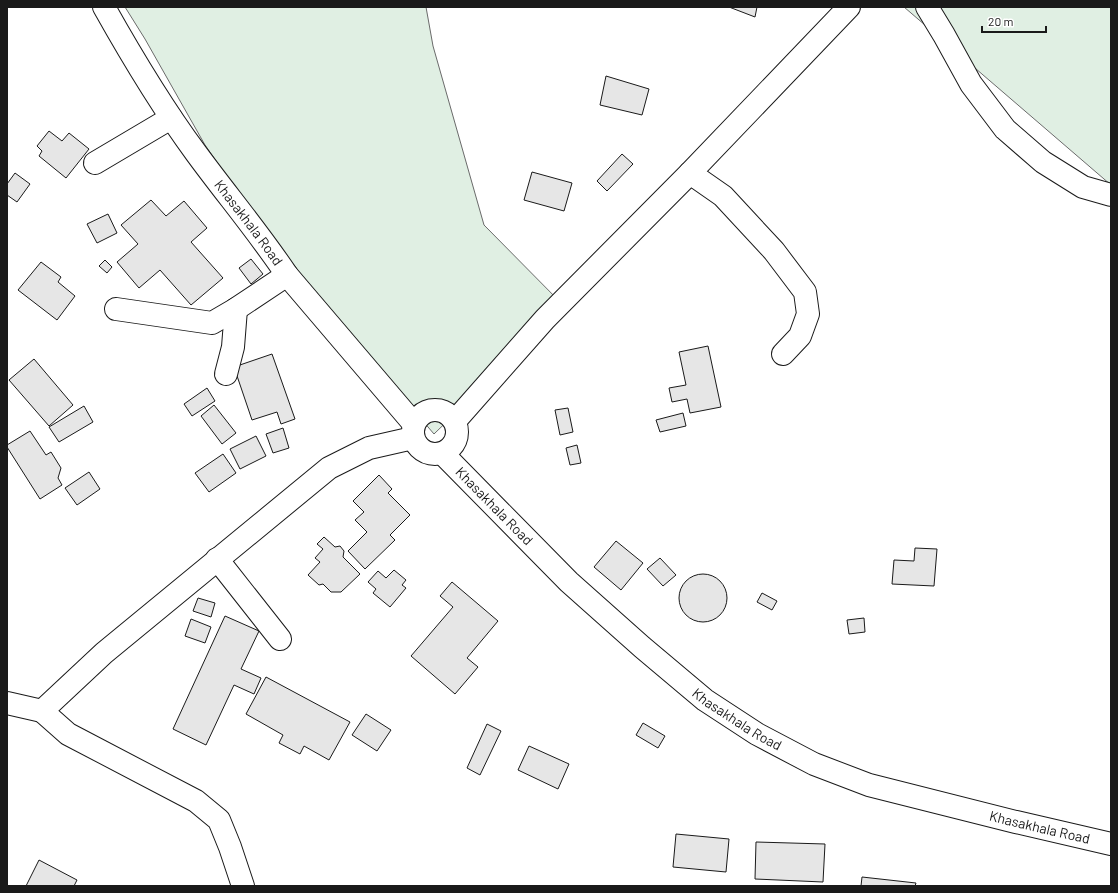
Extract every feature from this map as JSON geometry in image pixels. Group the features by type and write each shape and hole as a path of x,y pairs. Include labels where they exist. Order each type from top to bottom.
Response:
{"street":[{"name":"Khasakhala Road","path":"104,7 122,40 171,118 197,154 275,256 287,275 414,431"},
{"path":"455,422 545,319 690,173 849,7"},
{"path":"927,7 971,84 1005,129 1043,162 1083,187 1111,195"},
{"path":"95,163 171,118"},
{"path":"690,173 723,196 774,251 805,292 808,314 800,336 783,354"},
{"path":"116,309 212,323 287,275"},
{"path":"226,374 233,347 236,309"},
{"path":"431,410 438,410 451,416 458,429 458,436 455,444 450,450 443,454 436,455 428,454 421,450 416,444 414,431 418,417 431,410"},
{"path":"42,711 104,653 329,468 369,448 414,431"},
{"name":"Khasakhala Road","path":"443,454 569,582 625,632 705,700 757,734 814,764 869,785 1111,844"},
{"path":"217,559 280,639"},
{"path":"7,703 42,711 68,734 196,801 219,820 243,886"}],"green space":[{"path":"125,7 426,7 433,46 484,225 565,307 434,434 279,252 205,145 145,39"},
{"path":"904,7 1111,7 1111,185"}],"building":[{"path":"729,7 757,7 755,17"},
{"path":"606,76 649,89 642,115 600,105"},
{"path":"49,131 62,141 69,133 89,149 66,178 39,156 42,151 37,146"},
{"path":"622,154 633,164 607,191 597,181"},
{"path":"532,172 572,183 564,211 524,200"},
{"path":"15,173 30,184 17,202 7,195 7,184"},
{"path":"151,200 166,216 184,201 207,228 191,242 223,278 191,305 160,270 139,288 117,262 138,244 121,225"},
{"path":"108,214 117,233 97,243 87,224"},
{"path":"251,259 263,274 251,284 239,268"},
{"path":"105,260 112,267 107,273 99,266"},
{"path":"41,262 61,277 58,282 75,296 57,320 18,290"},
{"path":"708,346 721,407 690,413 687,399 672,402 669,388 686,385 679,352"},
{"path":"272,354 295,419 281,424 277,412 252,420 234,367"},
{"path":"34,359 73,405 49,426 9,380"},
{"path":"207,388 215,401 192,416 184,404"},
{"path":"214,405 236,433 222,444 201,416"},
{"path":"84,406 93,422 59,442 49,427"},
{"path":"568,408 573,432 560,435 555,410"},
{"path":"683,413 686,426 660,432 656,420"},
{"path":"283,428 289,448 273,453 266,434"},
{"path":"30,431 46,455 51,452 61,468 58,478 62,485 40,499 7,447 7,445"},
{"path":"256,436 266,456 240,469 230,449"},
{"path":"577,445 581,463 570,465 566,448"},
{"path":"223,454 236,473 209,492 195,473"},
{"path":"89,472 100,489 77,505 65,488"},
{"path":"379,475 392,489 388,493 410,515 390,535 395,540 365,569 348,551 367,532 355,520 364,512 353,501"},
{"path":"324,537 335,547 340,546 344,551 343,557 360,574 341,592 331,592 323,584 319,585 308,575 320,562 315,558 323,549 317,544"},
{"path":"616,541 643,563 621,590 594,567"},
{"path":"915,548 937,549 934,586 892,584 894,560 914,561"},
{"path":"660,558 676,575 663,586 647,569"},
{"path":"394,570 406,580 402,585 406,588 390,607 373,593 376,589 368,582 378,571 386,578"},
{"path":"703,574 712,576 720,581 725,589 727,598 725,607 720,615 712,620 703,622 694,620 686,615 681,607 679,598 681,589 686,581 694,576"},
{"path":"452,582 498,621 467,658 478,667 455,694 411,656 453,607 440,596"},
{"path":"762,593 777,601 772,610 757,602"},
{"path":"198,598 215,603 211,617 193,611"},
{"path":"225,616 259,631 241,669 261,678 254,694 234,685 206,745 173,729"},
{"path":"864,618 865,632 849,634 847,620"},
{"path":"191,619 211,627 205,643 185,636"},
{"path":"266,677 350,722 329,760 304,746 300,754 279,743 283,735 246,714"},
{"path":"366,714 391,730 377,751 352,735"},
{"path":"643,723 665,736 658,748 636,735"},
{"path":"487,724 501,731 480,775 467,768"},
{"path":"529,746 569,764 558,789 518,770"},
{"path":"676,834 729,839 726,872 673,867"},
{"path":"756,842 825,844 823,882 755,879"},
{"path":"39,860 77,880 74,886 26,886"},
{"path":"862,877 916,883 915,886 861,886"}]}
